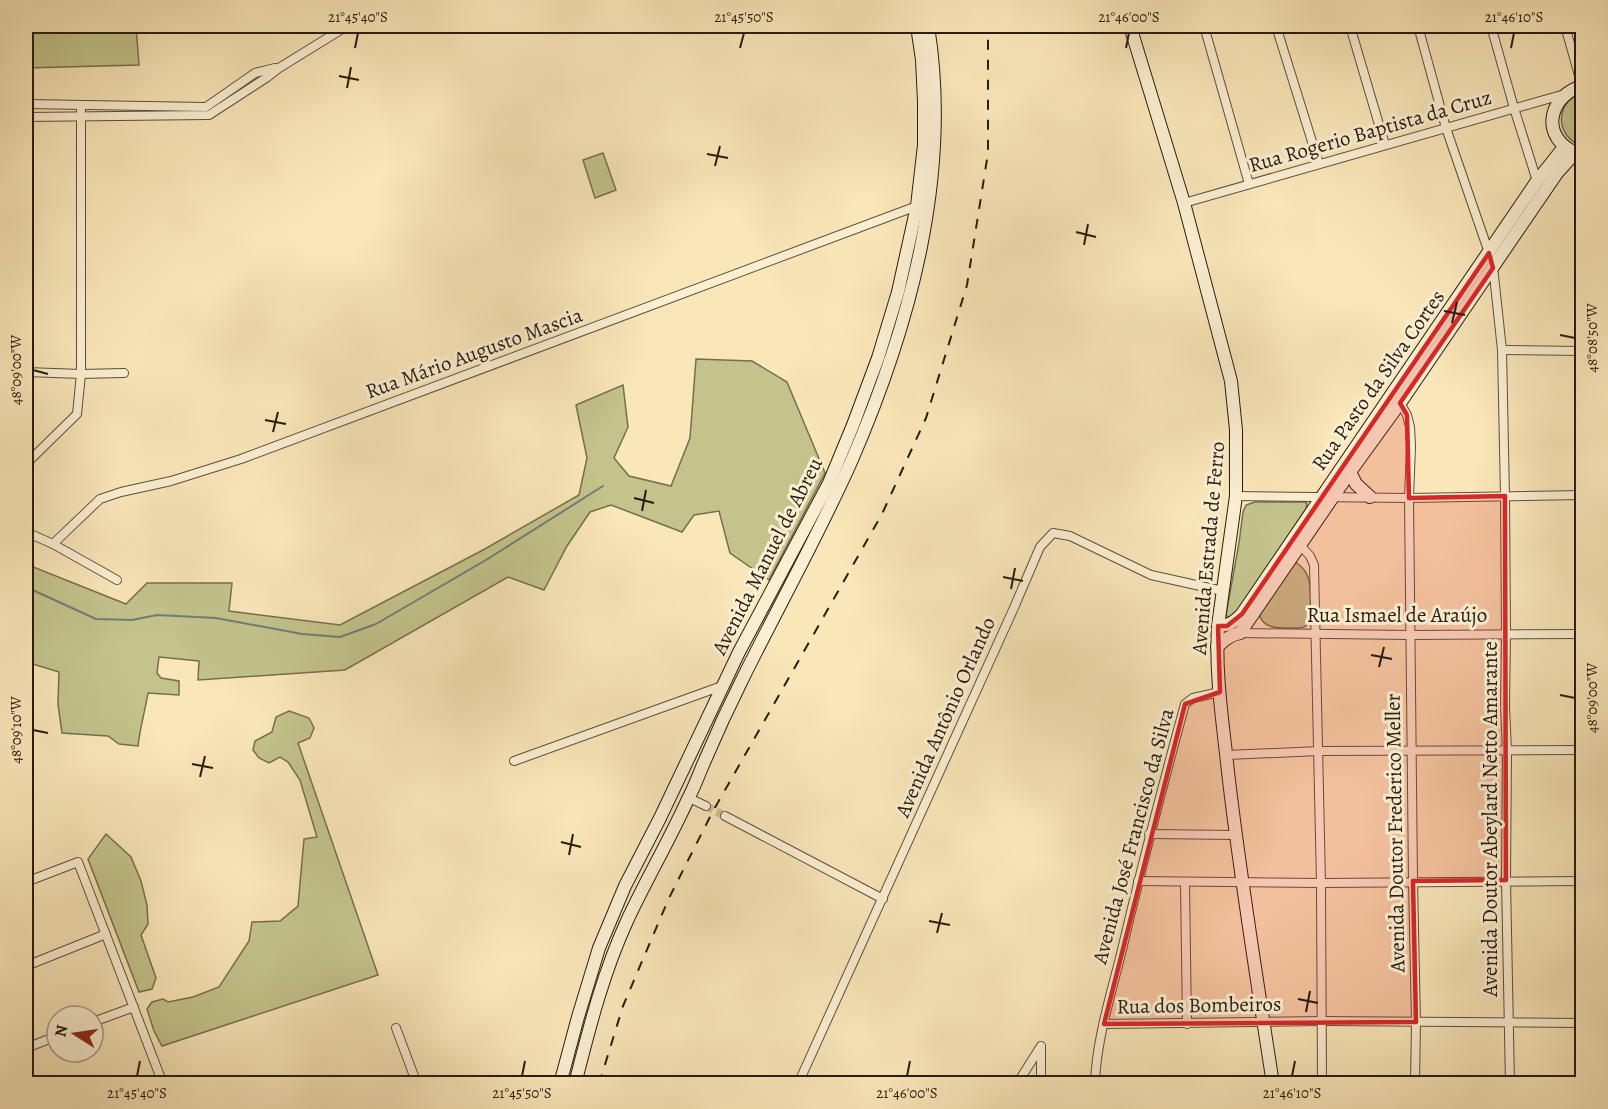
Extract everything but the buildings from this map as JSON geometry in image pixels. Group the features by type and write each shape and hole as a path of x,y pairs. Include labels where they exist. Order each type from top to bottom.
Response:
{"street":[{"path":"26,117 209,115 347,26"},
{"name":"Avenida Manuel de Abreu","path":"560,1083 592,971 625,886 739,652 829,483 878,358 900,281 917,206 924,145 924,101 922,60 917,26"},
{"name":"Avenida Manuel de Abreu","path":"575,1083 590,1025 626,923 689,798 741,682 850,462 875,403 895,344 915,274 934,163 935,82 928,26"},
{"name":"Avenida Estrada de Ferro","path":"1130,26 1184,203 1231,381 1236,430 1236,496 1217,647 1236,835 1273,1083"},
{"path":"1203,26 1249,184"},
{"path":"1276,26 1319,164"},
{"path":"1350,26 1385,145"},
{"name":"Avenida Doutor Abeylard Netto Amarante","path":"1418,26 1446,128 1493,268 1502,350 1510,1083"},
{"path":"1491,26 1537,181"},
{"path":"1564,26 1582,86 1565,94 1559,101 1554,110 1554,130 1558,139 1577,153"},
{"path":"26,104 206,107 255,73 279,68"},
{"name":"Rua Rogerio Baptista da Cruz","path":"1184,203 1565,94"},
{"path":"26,464 77,414 81,374 81,106"},
{"name":"Rua Pasto da Silva Cortes","path":"1218,626 1227,626 1242,614 1327,497 1537,181 1577,153"},
{"name":"Rua Pasto da Silva Cortes","path":"1240,633 1301,546 1327,497 1350,472 1400,404 1557,173 1577,153"},
{"name":"Rua Mário Augusto Mascia","path":"53,544 100,499 171,481 241,459 917,206"},
{"path":"1502,350 1582,351"},
{"path":"26,372 124,373"},
{"name":"Avenida Doutor Frederico Meller","path":"1400,404 1407,415 1411,446 1409,498 1415,1083"},
{"path":"1350,472 1364,494 1370,497"},
{"path":"1236,496 1409,498 1582,495"},
{"path":"26,532 53,544 117,580"},
{"name":"Avenida Antônio Orlando","path":"798,1083 1040,546 1053,533 1070,536 1150,574 1223,591"},
{"path":"1301,546 1311,556 1314,565 1319,751 1322,1083"},
{"path":"1217,647 1226,638 1240,633"},
{"name":"Rua Ismael de Araújo","path":"1240,633 1582,634"},
{"path":"513,761 722,686"},
{"name":"Avenida José Francisco da Silva","path":"1095,1083 1104,1024 1149,834 1185,704 1193,698 1220,692"},
{"path":"1227,755 1319,751 1582,750"},
{"path":"689,798 706,806"},
{"path":"725,816 883,898"},
{"path":"1149,834 1236,835"},
{"path":"26,882 78,862 163,1081 149,1083"},
{"path":"1138,881 1321,883 1582,881"},
{"path":"1185,883 1187,1024"},
{"path":"26,966 106,934"},
{"path":"105,1018 134,1007"},
{"name":"Rua dos Bombeiros","path":"1104,1024 1582,1023"},
{"path":"396,1028 417,1083"},
{"path":"26,1048 45,1041"},
{"path":"1017,1083 1041,1047 1041,1083"}],"highlighted area":[{"path":"1489,253 1493,268 1400,403 1407,415 1409,498 1505,496 1506,880 1413,881 1416,1022 1104,1024 1185,704 1220,692 1218,626 1227,626 1242,614"}],"green space":[{"path":"26,26 136,26 139,65 26,68"},
{"path":"1582,93 1582,146 1573,142 1567,135 1561,119 1566,104 1573,97"},
{"path":"603,153 616,190 595,198 583,160"},
{"path":"696,359 752,361 787,382 825,473 769,580 730,553 719,511 694,515 682,532 611,505 590,512 567,546 544,590 508,577 345,670 198,680 199,661 159,657 157,673 161,678 179,681 179,695 148,693 138,746 119,744 108,736 62,733 58,704 59,672 26,662 26,564 126,604 147,583 232,583 229,611 340,625 483,550 579,495 587,458 576,405 623,385 628,427 614,458 629,476 671,486 690,438"},
{"path":"1255,502 1307,503 1306,509 1248,596 1230,618 1226,615 1243,512 1246,505"},
{"path":"1297,563 1303,568 1309,580 1311,595 1308,623 1298,628 1267,625 1259,613 1292,565"},
{"path":"289,711 309,718 314,728 310,738 298,743 378,975 162,1046 147,1009 152,1002 163,999 168,1002 193,997 219,987 249,941 252,922 280,921 298,906 304,839 317,837 300,780 288,762 280,757 269,763 259,758 253,750 255,741 272,732 276,717"},
{"path":"106,834 131,857 141,881 147,905 148,924 141,935 156,978 152,989 139,992 88,859"}],"waterway":[{"path":"26,587 96,619 132,620 157,615 216,618 302,634 340,637 376,624 486,560 603,486"}],"tunnel":[{"path":"706,806 725,816"}],"railway":[{"path":"599,1084 623,1006 669,898 712,813 882,514 926,418 967,285 988,153 988,26"}]}
